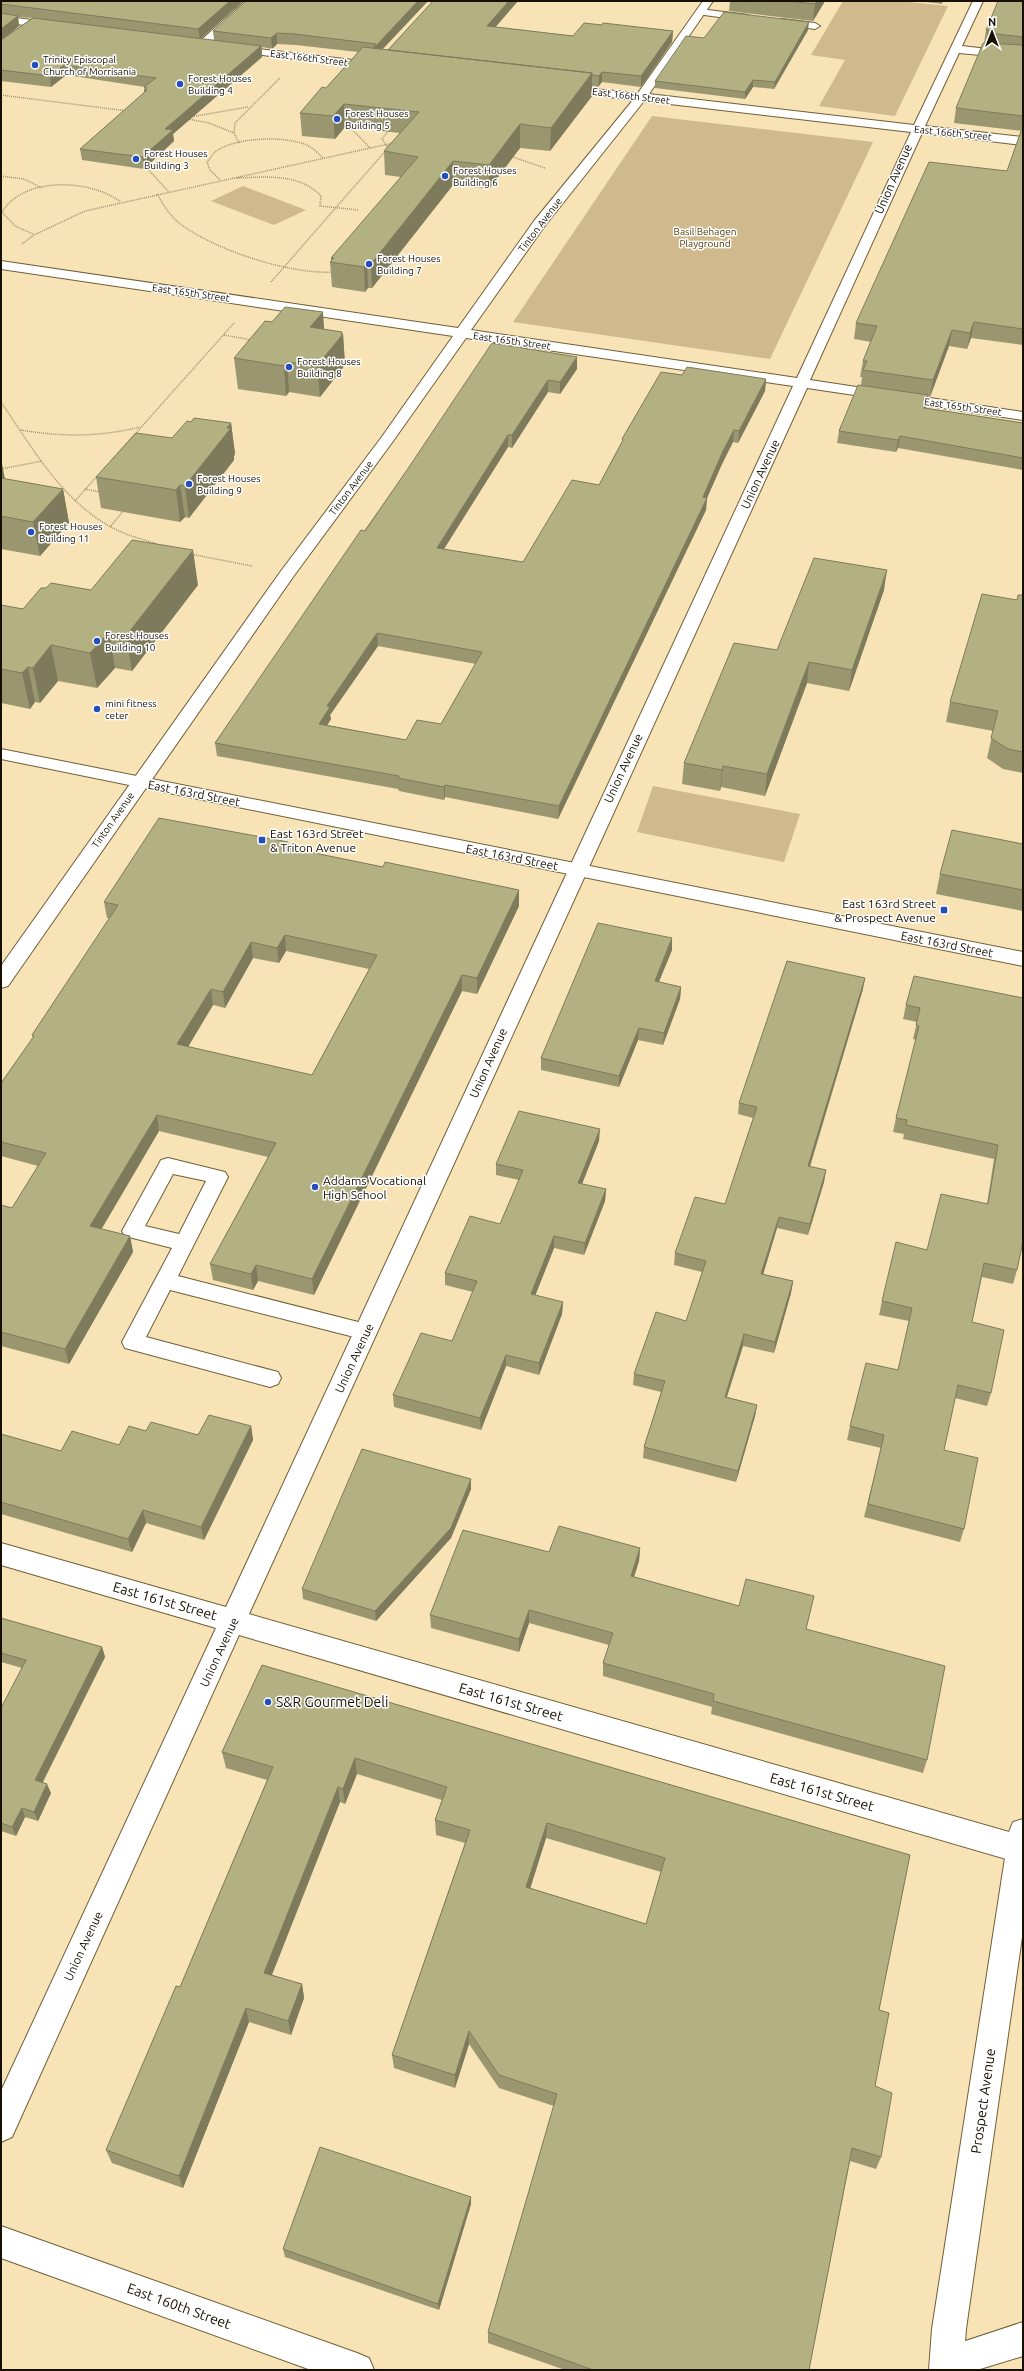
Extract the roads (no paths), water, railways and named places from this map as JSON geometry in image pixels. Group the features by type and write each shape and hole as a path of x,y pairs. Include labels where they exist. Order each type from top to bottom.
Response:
{"street":[{"path":"202,45 251,1"},
{"name":"Tinton Avenue","path":"1,981 139,782 539,224 641,97 708,1"},
{"name":"Union Avenue","path":"1,2126 577,870 802,384 916,129 978,1"},
{"path":"1,19 70,28"},
{"path":"19,33 32,23"},
{"name":"East 166th Street","path":"190,44 391,68"},
{"path":"955,49 1023,56"},
{"path":"375,66 385,55"},
{"name":"East 166th Street","path":"548,86 1023,141"},
{"name":"East 165th Street","path":"1,265 1023,416"},
{"name":"East 163rd Street","path":"1,754 1023,959"},
{"name":"East 161st Street","path":"1,1554 233,1621 1022,1841"},
{"name":"Prospect Avenue","path":"946,2367 949,2328 1022,1841"},
{"name":"East 160th Street","path":"1,2242 357,2370"},
{"path":"946,2367 1023,2339"}],"lane":[{"path":"700,12 815,26"},
{"path":"184,1243 134,1342 270,1378"},
{"path":"165,1281 366,1332"}],"place":[{"name":"Trinity Episcopal Church of Morrisania","path":"35,65"},
{"name":"Forest Houses Building 4","path":"180,84"},
{"name":"Forest Houses Building 5","path":"337,119"},
{"name":"Forest Houses Building 3","path":"136,159"},
{"name":"Forest Houses Building 6","path":"445,176"},
{"name":"Forest Houses Building 7","path":"369,264"},
{"name":"Forest Houses Building 8","path":"289,367"},
{"name":"Forest Houses Building 9","path":"189,484"},
{"name":"Forest Houses Building 11","path":"31,532"},
{"name":"Forest Houses Building 10","path":"97,641"},
{"name":"mini fitness ceter","path":"97,709"},
{"name":"East 163rd Street & Triton Avenue","path":"262,840"},
{"name":"East 163rd Street & Prospect Avenue","path":"944,910"},
{"name":"Addams Vocational High School","path":"315,1187"},
{"name":"S&R Gourmet Deli","path":"268,1702"}],"park label":[{"name":"Basil Behagen Playground","path":"705,236"}]}
